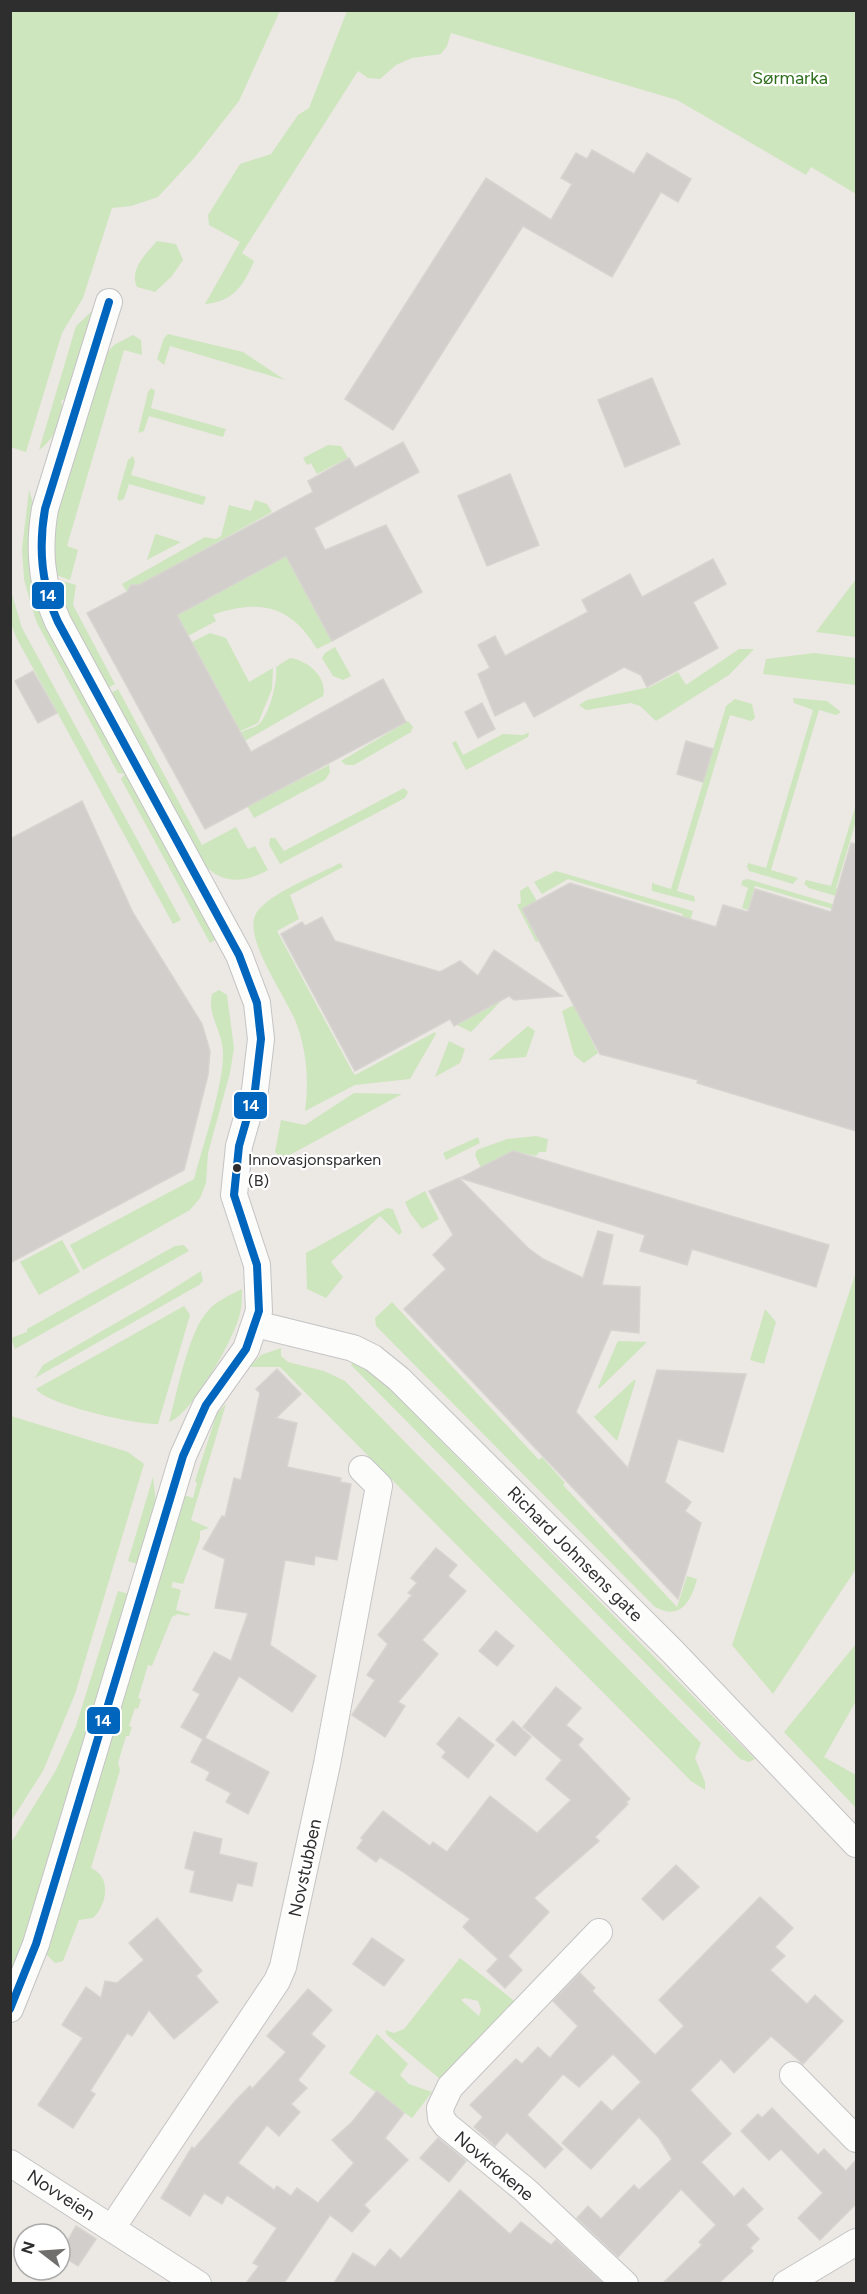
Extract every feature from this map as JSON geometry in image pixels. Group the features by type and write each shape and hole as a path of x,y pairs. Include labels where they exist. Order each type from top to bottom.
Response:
{"street":[{"path":"10,2009 36,1944 186,1448 206,1405 246,1349 256,1324 260,1290 257,1265 234,1195 239,1146 259,1069 261,1039 257,1003 239,955 58,622 48,598 42,572 41,537 45,509 109,302"},
{"name":"Richard Johnsens gate","path":"256,1324 353,1348 373,1358 399,1379 673,1652 856,1844"},
{"name":"Novstubben","path":"112,2228 277,1982 284,1967 327,1764 379,1486 362,1469"},
{"name":"Novkrokene","path":"599,1932 450,2087 441,2102 440,2113 448,2128 525,2190 625,2283"},
{"path":"793,2075 856,2139"},
{"name":"Novveien","path":"10,2163 198,2283"},
{"path":"786,2283 856,2242"}],"green space":[{"path":"10,11 280,11 239,101 195,157 158,197 131,206 112,208 83,298 62,333 26,452 10,447"},
{"name":"Sørmarka","path":"347,11 856,11 856,194 811,167 806,175 677,100 451,33 447,46 441,54 412,58 396,65 380,79 368,78 358,71 242,253 254,261 246,278 230,296 215,303 205,304 240,242 209,225 208,215 240,164 271,154 298,115 309,108"},
{"path":"157,241 176,244 183,260 172,276 155,292 137,287 135,274 140,262"},
{"path":"92,311 66,398 61,401 60,421 49,441 39,450 76,326"},
{"path":"168,334 243,352 285,380 170,346 164,365 157,359 164,338"},
{"path":"133,335 141,340 142,355 124,350 67,546 78,550 70,580 56,575 55,549 57,521 69,465 104,356 114,345"},
{"path":"151,388 155,391 151,408 226,429 223,437 149,416 144,431 138,433"},
{"path":"328,445 341,446 348,458 317,474 311,463 307,465 303,458"},
{"path":"133,456 135,462 131,475 206,497 203,505 129,484 124,499 119,501 117,498 128,460"},
{"path":"29,490 33,503 30,531 217,939 210,943 121,779 125,774 118,773 37,623 24,579 22,549"},
{"path":"255,500 267,504 272,512 138,586 131,586 127,592 122,584 205,537 216,539 221,536 229,505 251,511"},
{"path":"155,535 181,542 147,560"},
{"path":"289,554 335,640 317,649 297,624 287,616 263,607 234,609 218,613 213,615 216,621 188,636 185,630 169,638 161,624"},
{"path":"56,579 76,585 73,605 115,684 108,688 70,616"},
{"path":"856,579 856,637 816,632"},
{"path":"11,591 22,628 181,920 173,924 16,637 11,624"},
{"path":"210,633 226,638 249,682 273,668 272,689 258,723 234,734 237,725 192,642"},
{"path":"335,647 351,676 343,680 333,676 322,658 325,653"},
{"path":"739,649 754,649 729,675 656,721 640,706 631,703 586,710 579,705 587,700 650,687 678,672 686,685"},
{"path":"814,653 856,658 856,685 763,674 766,659"},
{"path":"290,658 303,662 315,671 322,682 323,696 243,742 238,734 258,725 264,718 276,680 276,667"},
{"path":"118,689 202,845 236,827 248,849 255,846 268,870 251,877 234,880 218,875 203,863 111,693"},
{"path":"793,698 827,701 841,712 836,715 819,710 771,870 798,878 793,884 749,871 747,867 748,863 766,868 813,710 794,703"},
{"path":"735,699 752,704 755,718 751,721 730,715 677,891 694,896 695,902 652,891 652,883 671,889 726,706"},
{"path":"408,721 413,727 411,732 354,765 346,765 341,761"},
{"path":"529,732 528,737 466,770 452,743 456,741 463,755 503,734 523,735"},
{"path":"329,765 330,772 325,780 254,818 247,806"},
{"path":"404,788 408,792 405,798 280,864 269,845 270,838 275,838 284,851"},
{"path":"856,804 856,821 836,888 856,895 856,902 809,888 804,884 806,880 831,886"},
{"path":"340,863 343,867 290,895 299,919 277,931 351,1069 355,1075 435,1032 436,1034 410,1079 355,1085 305,1111 307,1089 303,1046 292,1013 260,951 253,923 257,912 273,898"},
{"path":"556,871 693,911 675,972 667,970 683,914 568,879 542,894 534,882"},
{"path":"748,879 856,911 856,916 755,886 748,910 742,908 748,888 741,885 743,880"},
{"path":"528,886 537,901 522,909 539,941 536,942 517,905 521,903 520,891"},
{"path":"219,990 227,995 234,1048 230,1073 208,1153 206,1183 200,1198 190,1210 83,1270 70,1245 194,1179 220,1081 222,1044 211,1009 212,994"},
{"path":"501,1001 471,1032 457,1025"},
{"path":"574,1005 598,1053 584,1063 574,1055 562,1011"},
{"path":"528,1026 535,1031 526,1057 488,1060"},
{"path":"449,1041 465,1049 460,1063 435,1077"},
{"path":"354,1093 402,1094 286,1157 275,1152 281,1120 305,1125"},
{"path":"536,1136 548,1139 546,1152 539,1152 536,1156 513,1151 481,1168 475,1155 477,1150 507,1139"},
{"path":"478,1137 480,1143 446,1160 443,1153"},
{"path":"425,1191 439,1219 422,1229 405,1202"},
{"path":"387,1208 393,1209 402,1232 399,1235 380,1216 331,1262 343,1277 326,1298 307,1289 306,1253"},
{"path":"62,1240 80,1272 39,1295 20,1262"},
{"path":"184,1245 189,1251 15,1349 11,1338 27,1332 27,1329 175,1246"},
{"path":"201,1271 203,1281 199,1285 35,1378 43,1365"},
{"path":"856,1272 856,1569 773,1694 732,1645"},
{"path":"242,1289 239,1317 220,1359 188,1406 178,1417 169,1422 184,1364 200,1322 215,1305"},
{"path":"392,1302 539,1460 542,1457 565,1483 563,1485 677,1607 687,1576 697,1579 692,1595 684,1606 672,1612 655,1607 376,1326 375,1318"},
{"path":"184,1306 190,1315 158,1424 113,1418 74,1407 44,1395 36,1389"},
{"path":"765,1309 776,1322 764,1364 750,1360"},
{"path":"618,1341 647,1342 599,1389 598,1387"},
{"path":"281,1348 281,1356 288,1362 324,1371 345,1381 701,1743 695,1758 705,1782 705,1790 691,1781 280,1367 249,1367 261,1355"},
{"path":"354,1360 385,1384 755,1759 749,1762 740,1759 351,1365"},
{"path":"636,1380 617,1441 594,1417"},
{"path":"226,1404 191,1520 209,1528 200,1531 200,1538 183,1584 173,1582 171,1587 181,1590 176,1610 190,1614 188,1616 178,1614 172,1617 152,1666 148,1665 138,1698 141,1699 138,1709 135,1708 129,1726 132,1727 129,1736 126,1736 118,1763 120,1770 91,1868 98,1872 105,1884 102,1906 93,1918 79,1920 63,1961 55,1963 46,1954 183,1495 193,1498 197,1483 195,1481 217,1413"},
{"path":"11,1416 128,1452 144,1464 75,1694 43,1771 11,1821"},
{"path":"153,1477 156,1502 137,1564 128,1561"},
{"path":"118,1591 129,1594 11,1979 11,1843 56,1770 76,1726"},
{"path":"856,1644 856,1701 824,1757 856,1775 856,1808 784,1732"},
{"path":"460,1958 517,2003 440,2079 387,2035 385,2030 394,2033 404,2029","holes":["465,1998 478,2001 481,2009 479,2016 461,2000"]},
{"path":"377,2034 408,2064 400,2075 409,2084 432,2092 412,2118 349,2073"}],"building":[{"path":"592,150 634,174 647,153 691,179 678,202 661,192 612,277 523,226 393,430 345,399 486,178 551,220 572,184 561,178 576,153 587,159"},
{"path":"652,378 680,444 625,467 598,400"},
{"path":"403,442 419,472 314,528 325,550 386,525 422,592 332,641 286,556 177,615 251,752 383,679 406,722 205,829 87,613 127,592 131,585 139,585 313,492 308,481 349,458 355,468"},
{"path":"510,474 539,545 487,566 458,496"},
{"path":"713,559 726,584 693,602 718,648 647,687 641,675 624,667 534,717 525,701 495,716 478,674 490,668 478,645 495,636 505,656 588,612 582,600 630,574 642,597"},
{"path":"33,671 57,713 38,723 15,681"},
{"path":"482,703 495,729 478,738 465,712"},
{"path":"686,741 713,749 703,782 677,774"},
{"path":"82,801 133,913 202,1024 210,1051 208,1075 184,1170 10,1263 10,839"},
{"path":"851,843 856,844 856,1131 697,1083 698,1080 600,1054 522,909 570,883 716,927 723,905 748,912 755,889 831,912"},
{"path":"322,917 335,941 440,972 460,961 478,976 494,950 562,996 514,1000 509,996 454,1026 450,1019 355,1071 281,934 302,922 305,926"},
{"path":"513,1151 829,1245 816,1287 692,1249 687,1265 640,1251 645,1235 460,1178"},
{"path":"459,1178 528,1248 543,1259 583,1278 598,1231 613,1235 602,1285 640,1287 639,1333 611,1330 576,1412 628,1468 657,1370 746,1374 723,1452 678,1439 665,1482 691,1502 685,1511 701,1523 678,1599 404,1309 446,1269 433,1255 453,1235 429,1191"},
{"path":"277,1369 301,1394 276,1418 297,1423 287,1467 341,1478 340,1482 351,1484 337,1560 315,1556 314,1565 285,1560 270,1645 316,1676 292,1712 239,1676 205,1738 269,1772 248,1814 226,1802 231,1793 206,1780 210,1772 191,1762 203,1739 181,1727 200,1694 193,1690 214,1652 231,1661 248,1613 215,1608 225,1559 203,1549 222,1516 225,1517 234,1478 241,1480 260,1393 256,1389"},
{"path":"436,1548 457,1565 448,1576 466,1591 422,1640 438,1654 398,1702 405,1706 385,1737 352,1715 375,1680 367,1675 388,1644 378,1635 412,1595 408,1593 417,1583 411,1578"},
{"path":"496,1631 514,1646 497,1666 479,1651"},
{"path":"556,1687 581,1708 566,1725 583,1739 578,1745 630,1799 626,1802 628,1804 595,1837 599,1841 534,1898 549,1912 508,1956 522,1970 505,1988 487,1971 498,1959 463,1927 470,1919 380,1857 376,1862 357,1848 363,1840 361,1838 383,1811 430,1846 433,1842 447,1852 490,1796 537,1833 571,1800 546,1779 562,1760 523,1727"},
{"path":"459,1717 494,1745 468,1778 442,1757 446,1752 437,1744"},
{"path":"513,1721 531,1737 515,1756 496,1740"},
{"path":"194,1832 222,1839 219,1854 257,1863 252,1886 237,1883 232,1901 190,1892 195,1871 185,1868"},
{"path":"676,1865 699,1887 663,1920 642,1899"},
{"path":"760,1897 793,1928 775,1947 785,1956 770,1970 807,2004 815,1995 843,2021 803,2064 771,2036 734,2073 721,2059 690,2090 731,2134 701,2162 734,2197 743,2188 763,2209 746,2225 759,2239 750,2248 753,2251 719,2283 663,2283 702,2245 699,2242 716,2225 681,2189 618,2257 577,2218 588,2206 601,2219 634,2185 639,2190 672,2159 659,2138 639,2117 591,2169 562,2143 601,2101 612,2111 641,2082 613,2054 579,2087 563,2074 527,2115 563,2149 545,2168 507,2132 495,2146 474,2127 483,2117 470,2105 516,2059 522,2064 538,2047 550,2058 578,2026 553,2001 580,1973 595,1988 592,1991 655,2055 684,2026 659,2000"},
{"path":"157,1918 202,1971 196,1976 218,2002 174,2039 149,2010 132,2036 127,2033 90,2091 95,2094 73,2128 38,2105 83,2038 62,2025 86,1987 101,1998 105,1981 117,1983 144,1960 129,1943"},
{"path":"372,1938 404,1960 384,1986 353,1964"},
{"path":"308,1989 332,2010 311,2034 325,2046 298,2080 307,2088 291,2104 300,2112 279,2136 267,2125 238,2163 274,2190 277,2186 291,2196 297,2188 318,2203 354,2163 332,2140 352,2122 377,2091 404,2113 385,2138 408,2160 364,2205 370,2211 352,2232 330,2215 284,2283 246,2283 259,2266 253,2263 277,2228 227,2195 222,2204 204,2193 190,2216 161,2198 192,2147 194,2149 237,2099 250,2086 252,2089 286,2052 267,2036"},
{"path":"772,2108 818,2155 824,2149 846,2171 856,2160 856,2204 820,2240 798,2218 823,2193 781,2149 769,2160 741,2131 758,2114 762,2118"},
{"path":"438,2138 466,2161 449,2182 420,2158"},
{"path":"460,2190 510,2234 521,2222 551,2245 556,2240 603,2283 334,2283 353,2253 375,2267 390,2249 401,2259"},
{"path":"76,2226 96,2239 78,2266 72,2262 72,2233"}],"transit line":[{"name":"14","path":"10,2009 36,1944 183,1456 206,1405 246,1349 259,1311 257,1265 234,1195 239,1146 255,1090 261,1039 257,1003 239,955 58,622 52,608 42,567 45,509 109,302"}],"place":[{"name":"Innovasjonsparken (B)","path":"237,1168"}]}
